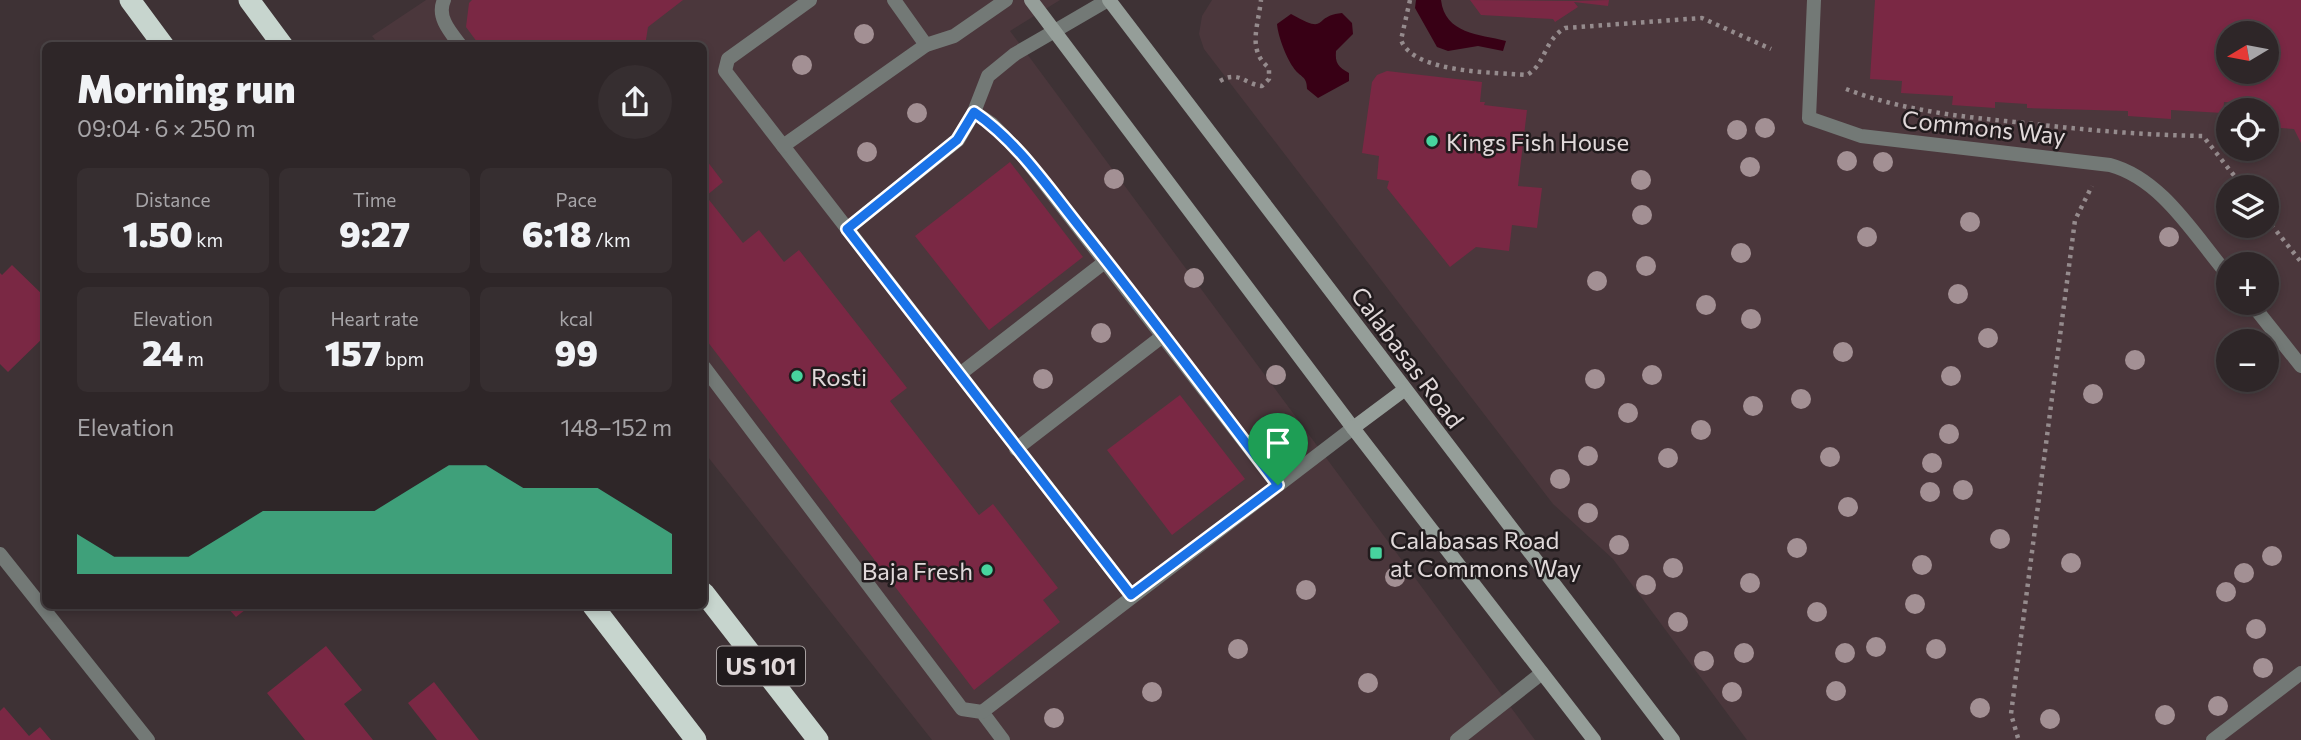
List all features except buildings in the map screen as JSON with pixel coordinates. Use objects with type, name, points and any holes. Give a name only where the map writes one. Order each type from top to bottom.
[{"type":"highway","points":[[130,0],[161,42]]},
{"type":"highway","points":[[249,0],[280,42]]},
{"type":"highway","name":"US 101","points":[[707,597],[818,740]]},
{"type":"highway","points":[[595,609],[696,740]]},
{"type":"main road","points":[[1031,0],[1353,428],[1594,740]]},
{"type":"main road","name":"Calabasas Road","points":[[1108,0],[1673,740]]},
{"type":"main road","points":[[1353,428],[1404,390]]},
{"type":"street","points":[[444,0],[441,6],[445,24],[458,42]]},
{"type":"street","points":[[810,0],[728,59],[725,71],[1131,595]]},
{"type":"street","points":[[894,0],[926,45]]},
{"type":"street","points":[[783,146],[926,45],[954,36],[1006,0]]},
{"type":"street","points":[[847,229],[957,140],[974,112],[988,76],[1015,54],[1108,0]]},
{"type":"street","name":"Commons Way","points":[[1814,0],[1809,118],[1861,136],[2127,169],[2153,186],[2216,261]]},
{"type":"street","points":[[974,112],[992,124],[1023,156],[1278,485]]},
{"type":"street","points":[[960,374],[1107,261]]},
{"type":"street","points":[[2261,315],[2301,366]]},
{"type":"street","points":[[1016,449],[1164,335]]},
{"type":"street","points":[[707,371],[962,709],[982,712],[1003,740]]},
{"type":"street","points":[[982,712],[1131,595],[1353,428]]},
{"type":"street","points":[[0,554],[42,607]]},
{"type":"street","points":[[44,609],[148,740]]},
{"type":"street","points":[[1457,740],[1542,673]]},
{"type":"street","points":[[2213,740],[2301,673]]},
{"type":"path","points":[[1220,81],[1228,76],[1242,76],[1254,85],[1262,86],[1269,79],[1269,68],[1258,59],[1255,50],[1261,0]]},
{"type":"path","points":[[1410,0],[1401,40],[1403,46],[1423,61],[1439,66],[1527,75],[1536,70],[1549,40],[1565,28],[1702,18],[1771,49]]},
{"type":"path","points":[[1846,89],[1883,103],[1974,118],[2134,135],[2203,136],[2234,175]]},
{"type":"path","points":[[2018,738],[2011,714],[2075,220],[2092,186]]},
{"type":"path","points":[[2279,234],[2301,262]]},
{"type":"shaded area","points":[[426,0],[1060,0],[1010,31],[1535,740],[932,740],[707,456],[707,42],[377,42],[372,36]]},
{"type":"shaded area","points":[[1212,0],[2301,0],[2301,740],[1747,740],[1613,559],[1553,504],[1204,49],[1199,34],[1202,16]]},
{"type":"shaded area","points":[[1416,0],[1441,0],[1449,20],[1456,26],[1475,34],[1506,41],[1503,51],[1478,46],[1448,51],[1437,47],[1415,8]]},
{"type":"shaded area","points":[[1342,13],[1352,23],[1353,34],[1336,51],[1336,59],[1340,67],[1349,73],[1349,81],[1318,98],[1307,89],[1304,79],[1290,63],[1277,24],[1291,14],[1316,24]]},
{"type":"place","name":"Kings Fish House","points":[[1432,141]]},
{"type":"place","name":"Rosti","points":[[797,376]]},
{"type":"place","name":"Calabasas Road at Commons Way","points":[[1376,553]]},
{"type":"place","name":"Baja Fresh","points":[[987,570]]},
{"type":"route","points":[[974,112],[992,124],[1023,156],[1278,485],[1131,595],[847,229],[957,140],[974,112]]}]
